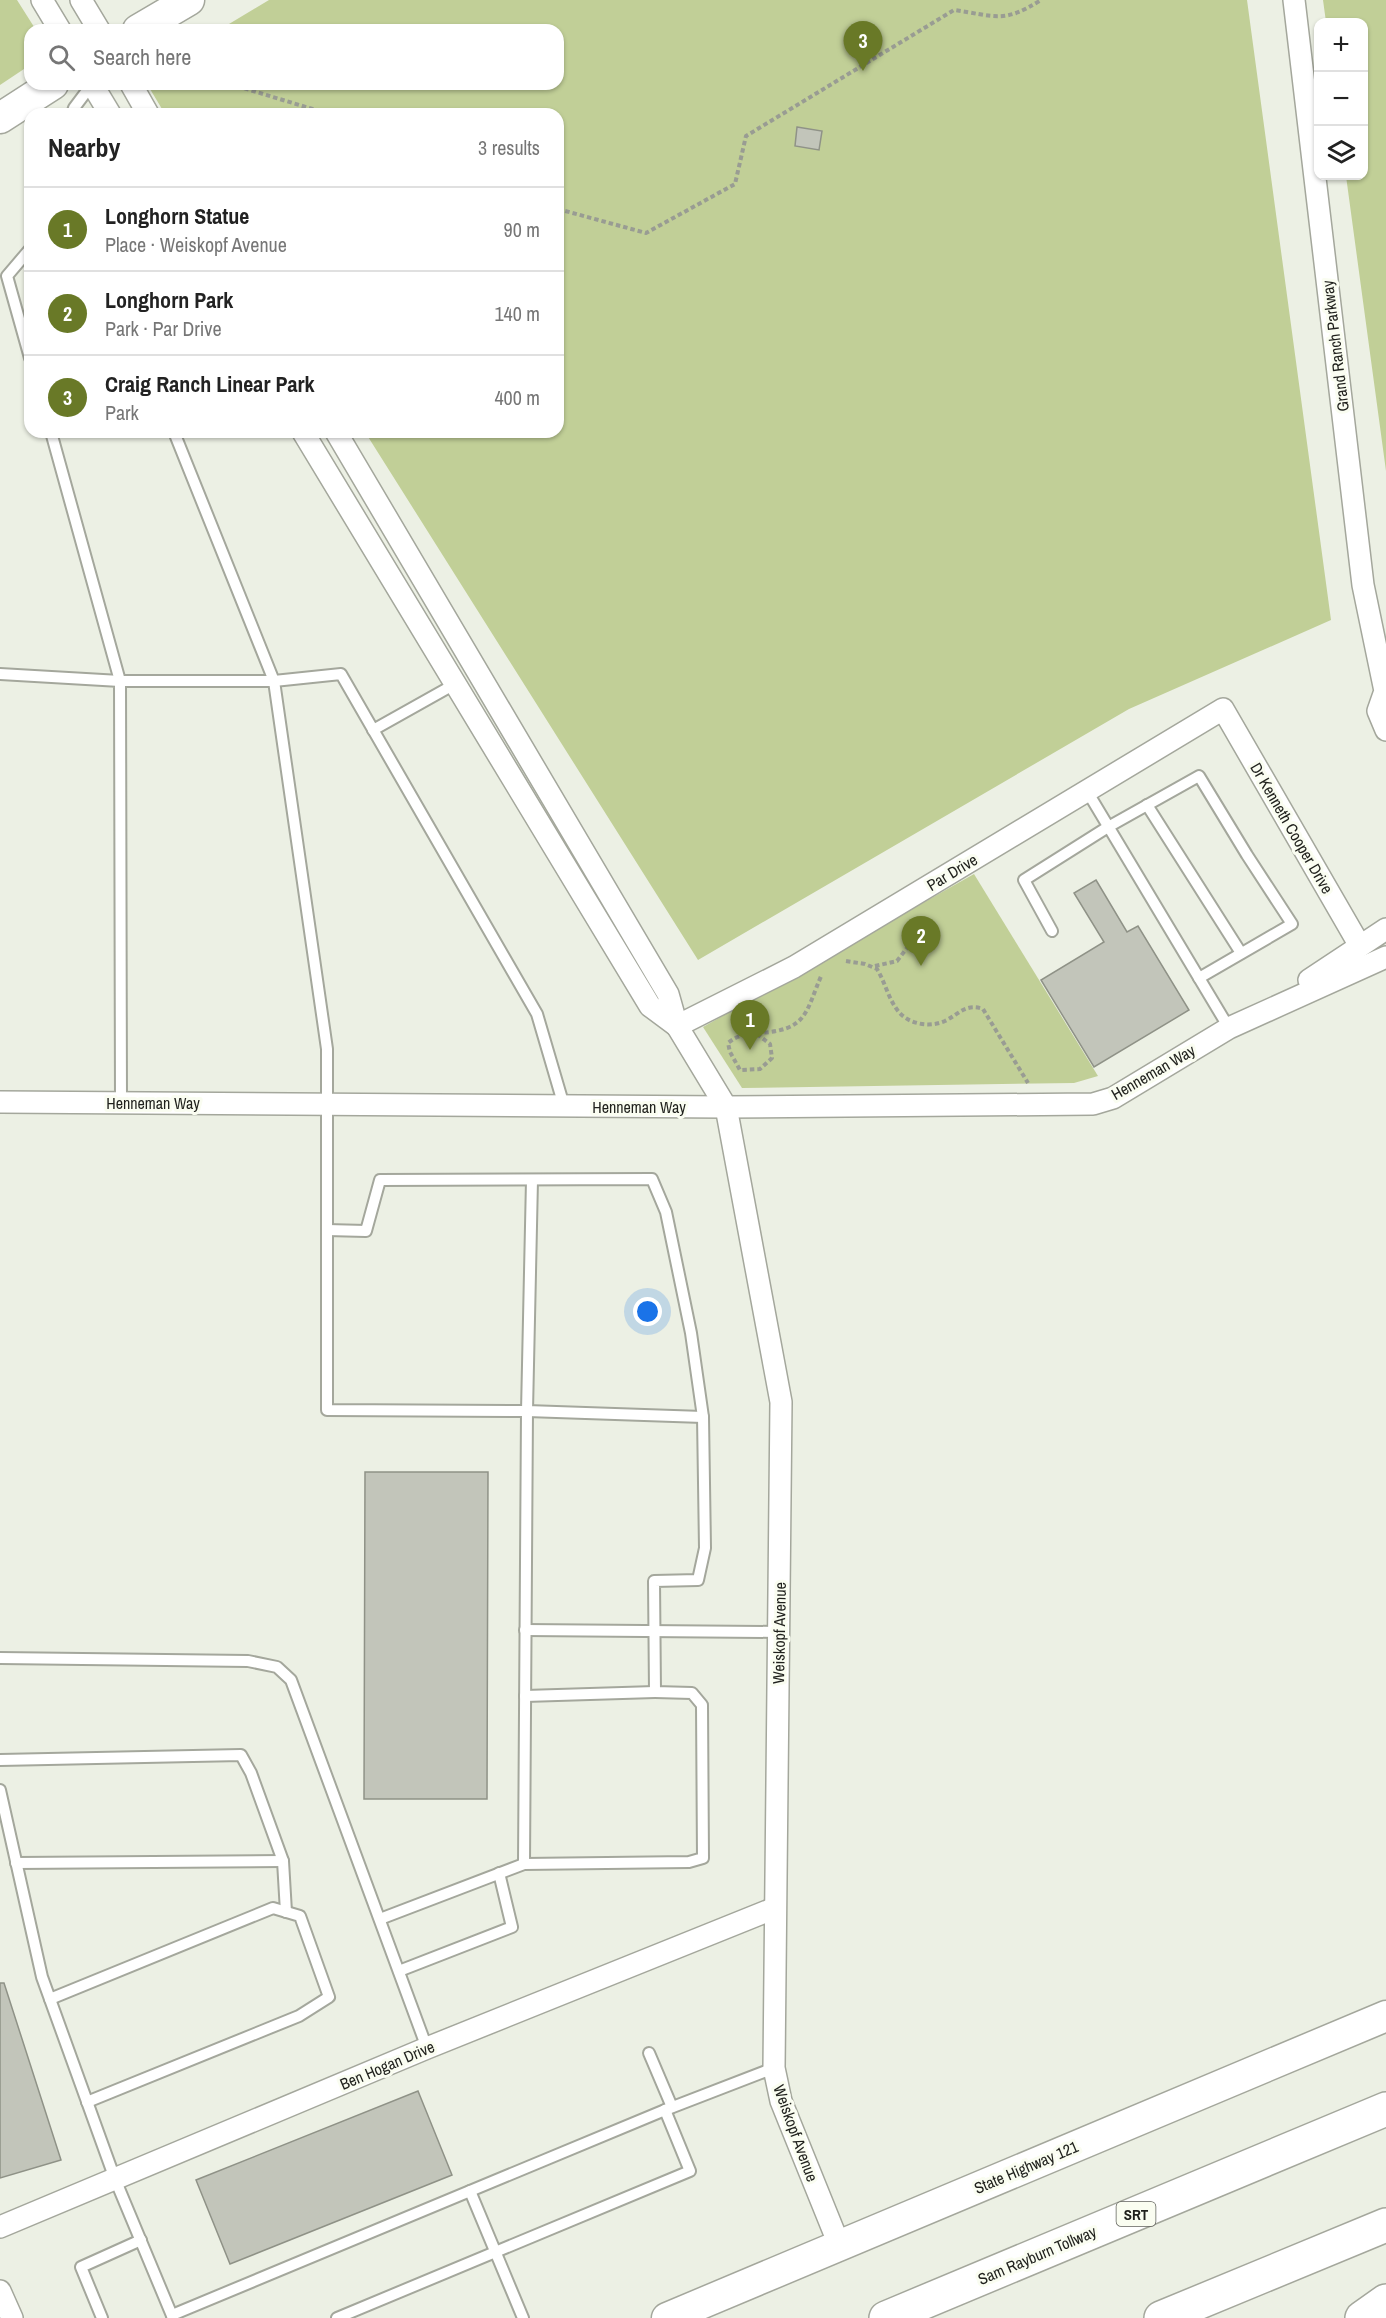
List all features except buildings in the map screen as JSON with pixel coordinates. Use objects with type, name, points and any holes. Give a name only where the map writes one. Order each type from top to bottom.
[{"type":"highway","name":"Sam Rayburn Tollway","points":[[886,2318],[1386,2109]]},
{"type":"highway","points":[[1161,2318],[1386,2225]]},
{"type":"highway","points":[[1362,2318],[1386,2301]]},
{"type":"main road","points":[[148,24],[189,0]]},
{"type":"main road","points":[[0,118],[44,90]]},
{"type":"main road","name":"State Highway 121","points":[[667,2318],[1386,2016]]},
{"type":"street","points":[[42,0],[56,24]]},
{"type":"street","points":[[81,0],[95,24]]},
{"type":"street","name":"Grand Ranch Parkway","points":[[1294,0],[1363,585],[1385,692],[1378,711],[1386,730]]},
{"type":"street","points":[[96,90],[106,108]]},
{"type":"street","points":[[134,90],[145,108]]},
{"type":"street","points":[[307,438],[650,1006],[677,1026]]},
{"type":"street","points":[[340,438],[668,994],[677,1026]]},
{"type":"street","name":"Par Drive","points":[[677,1026],[794,967],[1223,709]]},
{"type":"street","name":"Dr Kenneth Cooper Drive","points":[[1223,709],[1360,946]]},
{"type":"street","name":"Henneman Way","points":[[1256,1016],[1386,929]]},
{"type":"street","name":"Henneman Way","points":[[0,1102],[726,1107],[1093,1104],[1113,1098],[1229,1028],[1386,957]]},
{"type":"street","name":"Weiskopf Avenue","points":[[677,1026],[726,1107],[782,1402],[774,2068],[781,2101],[840,2247]]},
{"type":"street","name":"Ben Hogan Drive","points":[[0,2227],[427,2048],[775,1908]]},
{"type":"street","points":[[0,2291],[12,2318]]},
{"type":"lane","points":[[74,108],[88,90]]},
{"type":"lane","points":[[24,256],[7,276],[24,337]]},
{"type":"lane","points":[[53,438],[120,681],[121,1103]]},
{"type":"lane","points":[[176,438],[274,681],[327,1049],[327,1410],[527,1411],[703,1417]]},
{"type":"lane","points":[[0,674],[120,681],[274,681],[341,674],[537,1014],[564,1106]]},
{"type":"lane","points":[[373,730],[455,684]]},
{"type":"lane","points":[[1052,930],[1024,880],[1108,827],[1199,776],[1292,924],[1199,978]]},
{"type":"lane","points":[[1087,791],[1229,1028]]},
{"type":"lane","points":[[1147,805],[1241,954]]},
{"type":"lane","points":[[327,1230],[366,1231],[380,1180],[652,1179],[668,1220],[691,1333],[703,1417],[705,1548],[698,1580],[654,1581],[655,1692]]},
{"type":"lane","points":[[524,1864],[527,1411],[532,1180]]},
{"type":"lane","points":[[525,1630],[778,1632]]},
{"type":"lane","points":[[0,1658],[248,1661],[277,1666],[291,1680],[427,2048]]},
{"type":"lane","points":[[380,1919],[524,1864],[689,1862],[703,1858],[702,1705],[692,1693],[525,1696]]},
{"type":"lane","points":[[0,1760],[241,1755],[251,1773],[283,1861],[286,1912]]},
{"type":"lane","points":[[0,1790],[42,1977],[115,2179],[173,2317],[470,2191],[774,2068]]},
{"type":"lane","points":[[16,1863],[283,1861]]},
{"type":"lane","points":[[399,1971],[512,1927],[498,1873]]},
{"type":"lane","points":[[50,1999],[273,1908],[300,1916],[329,1997],[299,2016],[87,2103]]},
{"type":"lane","points":[[338,2318],[690,2171],[649,2053]]},
{"type":"lane","points":[[470,2191],[523,2318]]},
{"type":"lane","points":[[102,2318],[81,2267],[141,2240]]},
{"type":"path","points":[[564,211],[646,233],[735,184],[746,136],[954,10],[1002,18],[1020,13],[1041,0]]},
{"type":"path","points":[[250,90],[309,108]]},
{"type":"path","points":[[871,966],[885,966],[897,962],[907,948],[917,914]]},
{"type":"path","points":[[842,962],[848,960],[877,969],[893,1004],[907,1020],[920,1024],[934,1023],[944,1021],[965,1008],[983,1009],[1028,1083]]},
{"type":"path","points":[[757,1034],[770,1044],[772,1058],[760,1070],[741,1070],[730,1052],[728,1043],[737,1036],[780,1031],[793,1027],[804,1016],[823,971]]},
{"type":"green space","points":[[0,0],[17,0],[32,24],[24,24],[24,69],[0,85]]},
{"type":"green space","points":[[269,0],[1247,0],[1331,620],[1129,709],[698,960],[369,438],[564,438],[564,108],[161,108],[151,90],[564,90],[564,24],[229,24]]},
{"type":"green space","points":[[1323,0],[1386,0],[1386,471],[1347,180],[1368,180],[1368,18],[1325,18]]},
{"type":"green space","points":[[974,874],[1098,1076],[1074,1083],[742,1088],[703,1027]]},
{"type":"place","name":"Craig Ranch Linear Park","points":[[863,71]]},
{"type":"place","name":"Longhorn Park","points":[[921,966]]},
{"type":"place","name":"Longhorn Statue","points":[[750,1050]]}]
